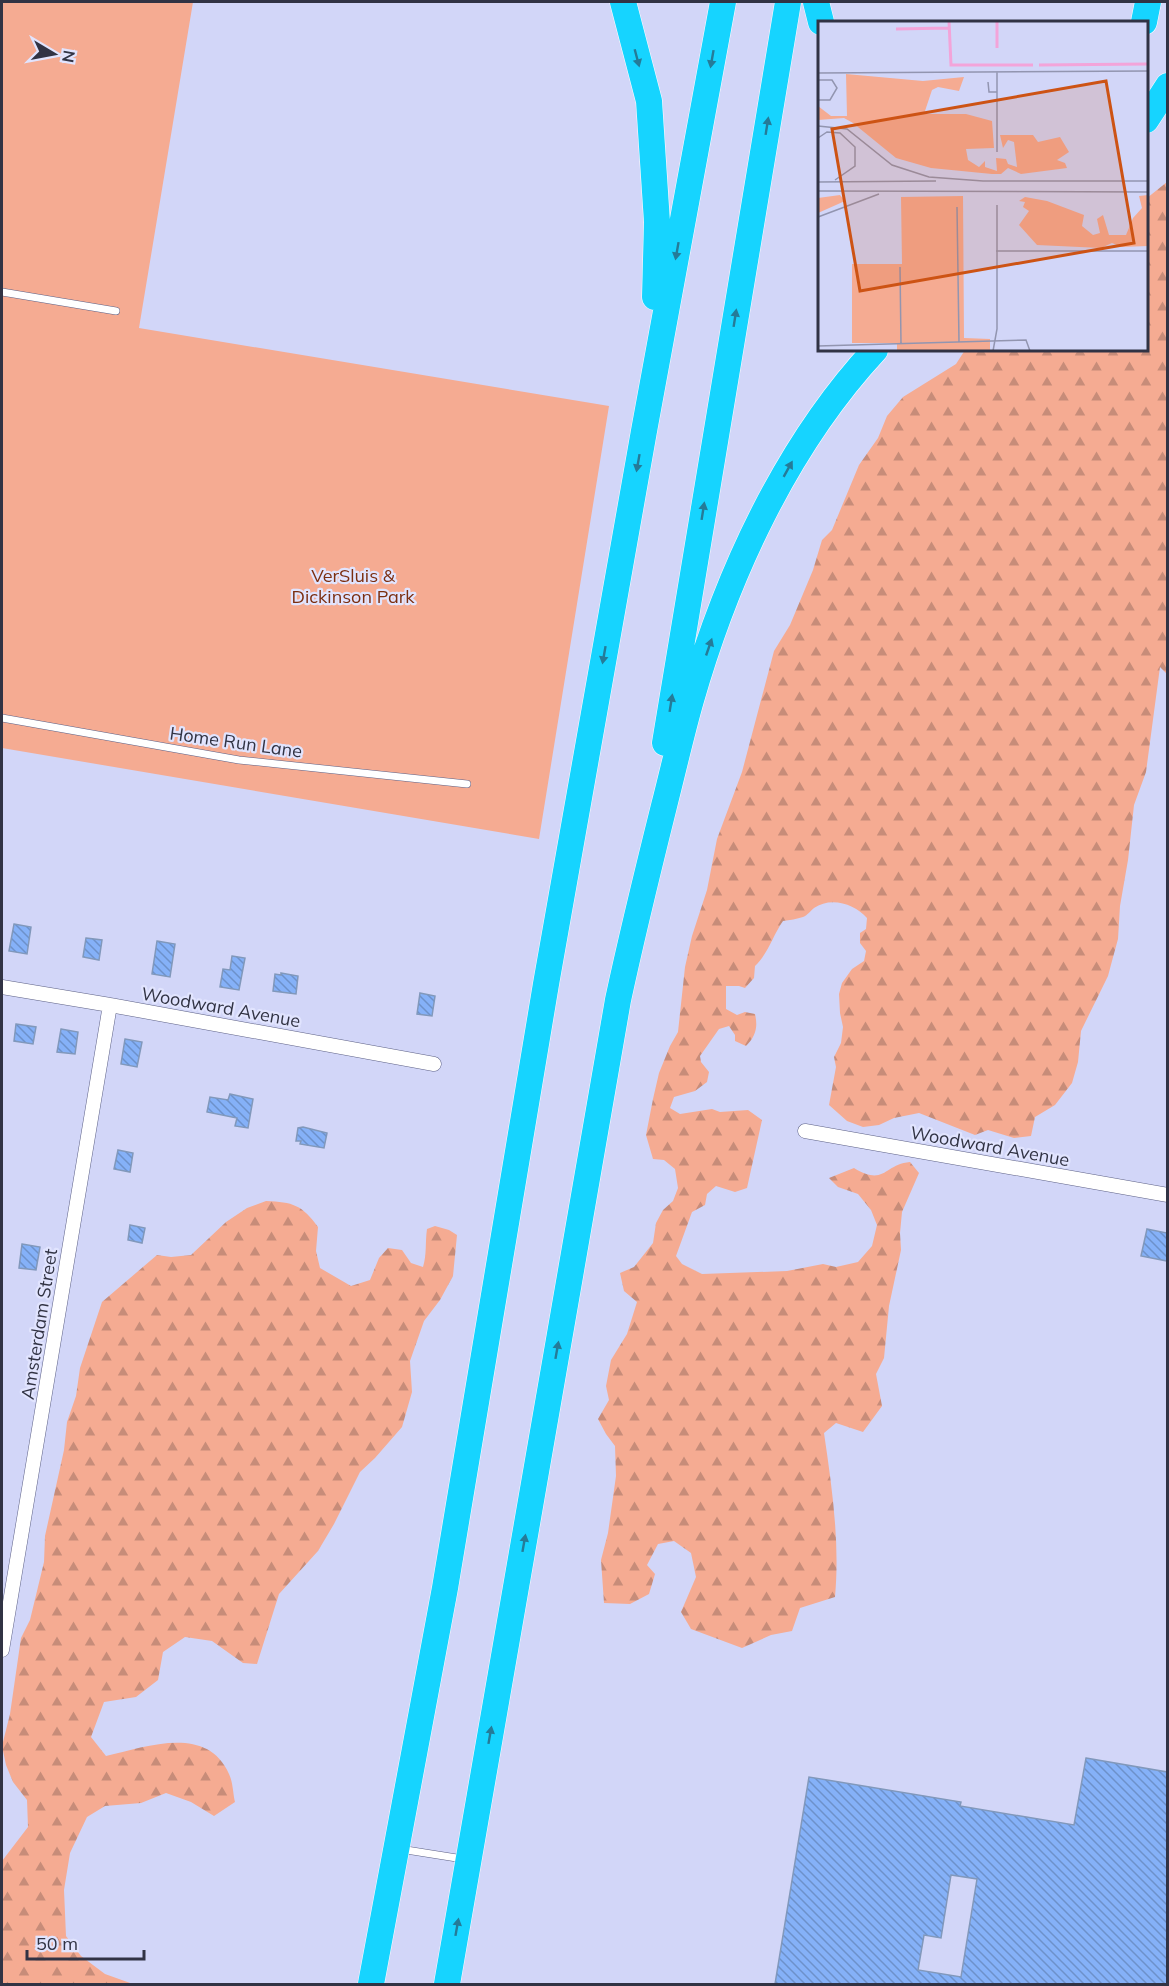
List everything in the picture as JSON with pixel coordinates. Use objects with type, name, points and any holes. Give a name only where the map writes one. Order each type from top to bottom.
[{"type":"highway","points":[[622,2],[649,101],[655,180],[656,274],[644,431]]},
{"type":"highway","points":[[371,1984],[445,1588],[544,995],[723,2]]},
{"type":"highway","points":[[447,1984],[601,1094],[634,927],[788,2]]},
{"type":"highway","points":[[816,2],[820,21]]},
{"type":"highway","points":[[1144,21],[1148,2]]},
{"type":"highway","points":[[1148,117],[1167,86]]},
{"type":"highway","points":[[634,927],[691,699],[743,555],[760,519],[820,417],[847,380],[874,351]]},
{"type":"street","name":"Woodward Avenue","points":[[2,987],[434,1064]]},
{"type":"street","name":"Amsterdam Street","points":[[2,1650],[110,1005]]},
{"type":"street","name":"Woodward Avenue","points":[[805,1131],[1167,1195]]},
{"type":"lane","points":[[2,292],[116,311]]},
{"type":"lane","name":"Home Run Lane","points":[[2,718],[239,760],[467,784]]},
{"type":"lane","points":[[396,1848],[469,1860]]},
{"type":"green space","name":"VerSluis & Dickinson Park","points":[[2,2],[193,2],[139,328],[609,406],[539,839],[2,748]]},
{"type":"green space","points":[[1167,182],[1167,674],[1160,667],[1146,772],[1134,805],[1120,906],[1118,939],[1108,976],[1081,1031],[1078,1062],[1072,1083],[1055,1105],[1035,1117],[1031,1136],[1014,1138],[988,1130],[975,1135],[919,1113],[894,1118],[879,1125],[863,1127],[847,1121],[829,1105],[836,1067],[834,1057],[841,1043],[843,1027],[839,994],[842,983],[852,969],[864,961],[866,951],[860,943],[860,933],[866,929],[867,918],[856,909],[835,902],[821,904],[803,917],[783,921],[755,966],[754,978],[745,988],[726,986],[726,1009],[737,1015],[745,1012],[755,1014],[756,1027],[752,1039],[746,1046],[735,1041],[735,1035],[729,1026],[719,1029],[700,1056],[701,1062],[709,1072],[707,1082],[695,1091],[674,1097],[670,1108],[680,1114],[712,1109],[720,1112],[748,1110],[762,1120],[747,1188],[735,1192],[716,1186],[707,1194],[705,1205],[692,1212],[676,1256],[682,1264],[702,1274],[787,1271],[823,1264],[836,1267],[858,1262],[872,1246],[877,1225],[871,1210],[858,1194],[838,1187],[829,1178],[854,1168],[864,1173],[878,1175],[895,1166],[910,1162],[919,1173],[902,1212],[901,1250],[889,1306],[884,1358],[876,1374],[882,1406],[863,1432],[836,1423],[824,1433],[836,1535],[835,1597],[800,1608],[792,1631],[771,1635],[742,1648],[691,1629],[681,1612],[696,1577],[691,1553],[674,1541],[658,1544],[647,1565],[655,1574],[649,1594],[630,1604],[604,1603],[601,1560],[608,1533],[616,1476],[615,1446],[598,1419],[609,1400],[606,1386],[611,1360],[627,1334],[637,1302],[624,1291],[620,1273],[634,1267],[653,1243],[656,1223],[663,1210],[673,1201],[678,1188],[675,1169],[664,1160],[653,1159],[646,1135],[659,1073],[678,1032],[685,967],[707,890],[717,839],[742,772],[774,651],[790,625],[813,570],[822,540],[832,530],[859,465],[878,438],[887,416],[903,397],[956,364],[964,351],[1148,351],[1148,197]]},
{"type":"green space","points":[[266,1201],[290,1204],[307,1214],[318,1227],[316,1251],[320,1268],[351,1286],[370,1280],[379,1258],[388,1248],[402,1250],[411,1263],[423,1267],[427,1229],[435,1226],[457,1235],[453,1276],[440,1300],[424,1321],[410,1361],[412,1392],[402,1427],[360,1472],[318,1551],[279,1594],[257,1664],[243,1663],[212,1641],[185,1637],[163,1652],[158,1680],[136,1697],[104,1702],[91,1737],[106,1756],[174,1743],[191,1744],[206,1749],[219,1759],[229,1774],[235,1802],[214,1816],[191,1802],[166,1793],[141,1803],[105,1806],[87,1817],[70,1853],[64,1890],[66,1936],[81,1956],[105,1974],[133,1984],[2,1984],[2,1861],[28,1827],[27,1800],[13,1782],[2,1746],[10,1714],[21,1638],[30,1620],[44,1562],[45,1536],[64,1450],[67,1422],[76,1396],[80,1368],[102,1302],[157,1255],[171,1257],[191,1255],[226,1222],[247,1208]]},
{"type":"building","points":[[14,924],[31,927],[27,954],[9,951]]},
{"type":"building","points":[[86,938],[102,940],[99,960],[83,957]]},
{"type":"building","points":[[157,941],[175,944],[170,977],[152,974]]},
{"type":"building","points":[[232,956],[245,958],[239,990],[220,987],[223,969],[230,970]]},
{"type":"building","points":[[281,973],[298,976],[296,994],[273,991],[275,974],[281,975]]},
{"type":"building","points":[[420,993],[435,996],[432,1016],[417,1014]]},
{"type":"building","points":[[16,1024],[36,1027],[33,1044],[14,1041]]},
{"type":"building","points":[[61,1029],[78,1032],[75,1054],[57,1052]]},
{"type":"building","points":[[125,1039],[142,1042],[137,1067],[121,1064]]},
{"type":"building","points":[[230,1094],[253,1099],[248,1128],[235,1126],[237,1118],[207,1112],[210,1097],[228,1100]]},
{"type":"building","points":[[303,1127],[327,1133],[324,1148],[300,1144],[301,1141],[296,1141],[298,1128]]},
{"type":"building","points":[[118,1150],[133,1153],[130,1172],[114,1169]]},
{"type":"building","points":[[130,1225],[145,1228],[142,1243],[128,1240]]},
{"type":"building","points":[[1147,1229],[1167,1233],[1167,1261],[1141,1256]]},
{"type":"building","points":[[22,1244],[40,1247],[36,1270],[19,1268]]},
{"type":"building","points":[[1086,1758],[1167,1772],[1167,1984],[775,1984],[809,1777],[961,1802],[960,1806],[1074,1825]],"holes":[[[951,1875],[977,1879],[961,1977],[918,1970],[924,1935],[941,1938]]]}]
